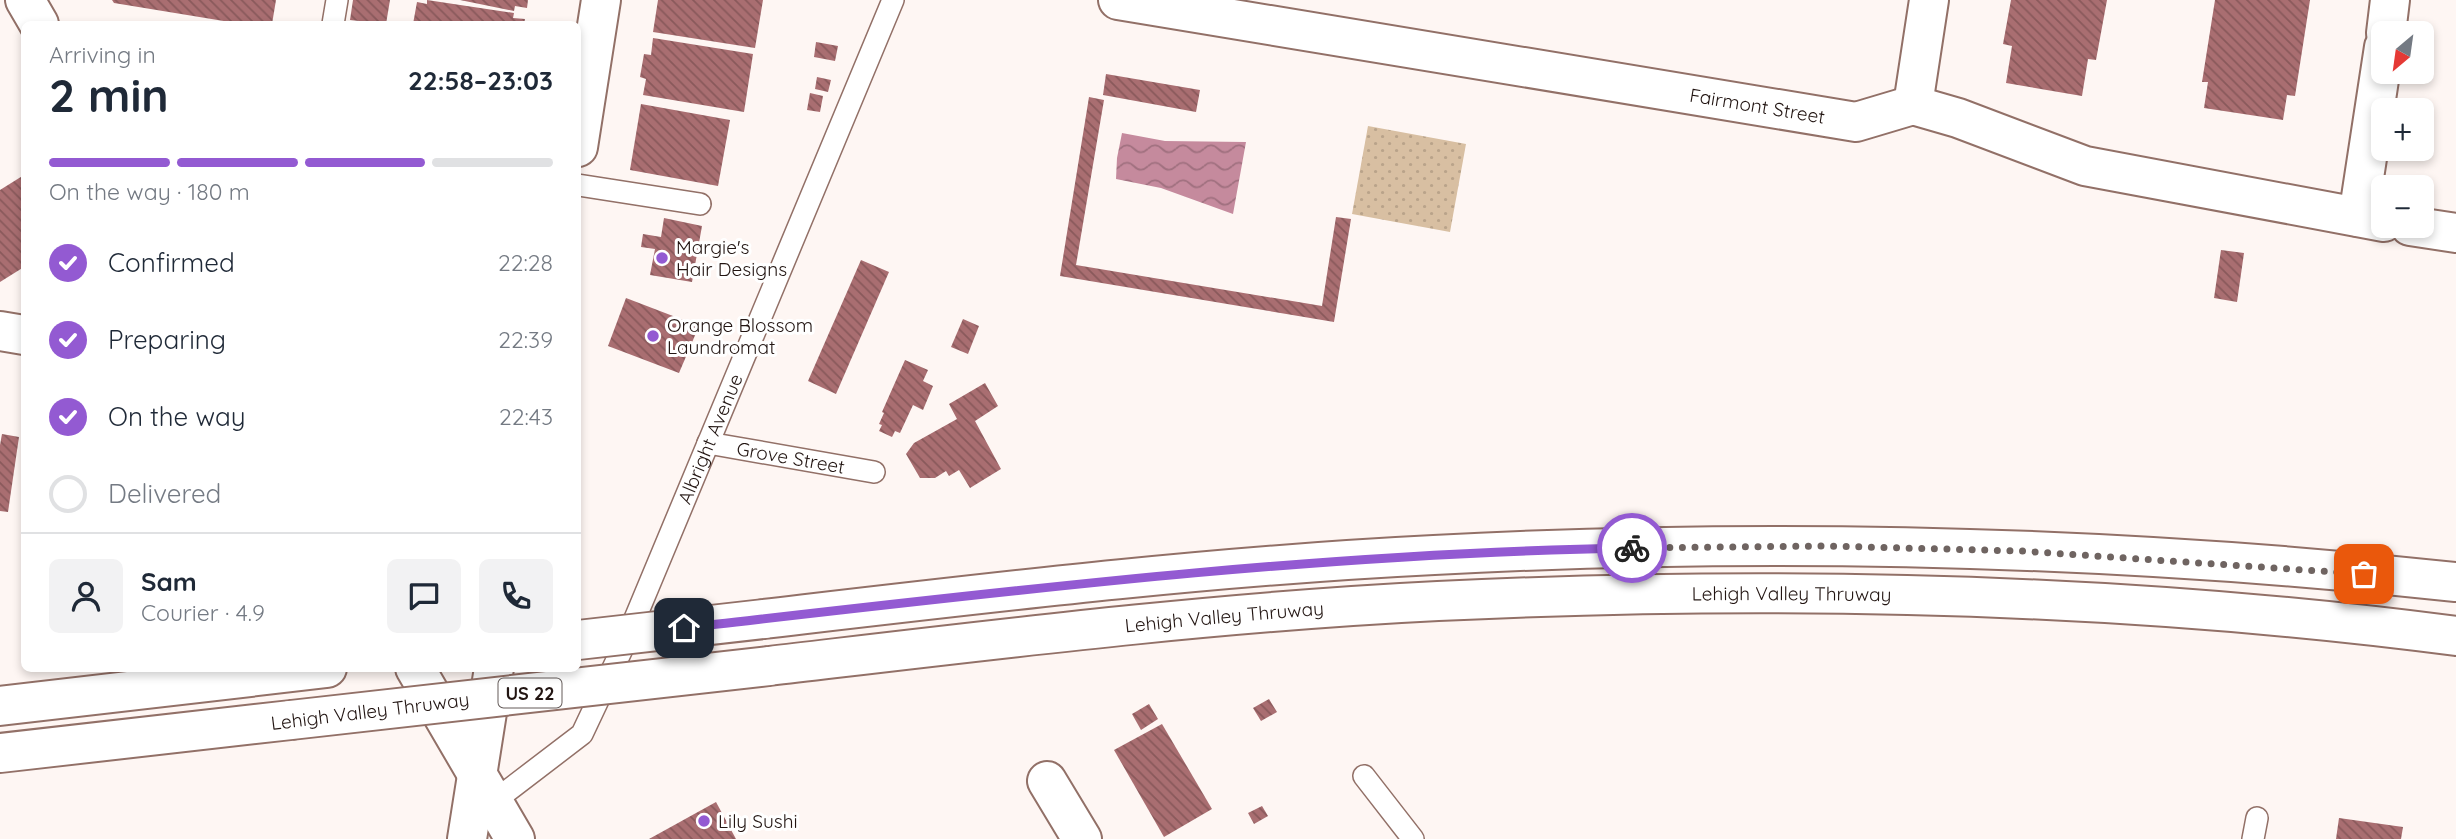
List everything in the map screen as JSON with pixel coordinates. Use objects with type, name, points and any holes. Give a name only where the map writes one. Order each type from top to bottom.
[{"type":"main road","points":[[25,0],[37,21]]},
{"type":"main road","points":[[581,128],[601,0]]},
{"type":"main road","name":"Fairmont Street","points":[[1118,0],[1164,4],[1856,122],[1913,106]]},
{"type":"main road","points":[[1929,0],[1913,106],[1958,118],[2085,166],[2371,220]]},
{"type":"main road","points":[[2387,21],[2390,0]]},
{"type":"main road","points":[[2374,175],[2381,84]]},
{"type":"main road","points":[[2434,230],[2456,233]]},
{"type":"main road","points":[[0,331],[21,334]]},
{"type":"main road","points":[[581,640],[1025,589],[1239,568],[1433,555],[1629,548],[1825,546],[2021,551],[2230,564],[2456,583]]},
{"type":"main road","name":"Lehigh Valley Thruway","points":[[0,753],[1044,634],[1243,615],[1436,601],[1630,595],[1824,594],[2019,598],[2214,610],[2456,636]]},
{"type":"main road","points":[[0,706],[294,672]]},
{"type":"main road","points":[[417,672],[515,839]]},
{"type":"main road","points":[[467,839],[485,787],[494,672]]},
{"type":"main road","points":[[1047,781],[1082,839]]},
{"type":"lane","points":[[334,21],[337,0]]},
{"type":"lane","name":"Albright Avenue","points":[[485,787],[582,734],[624,645],[893,0]]},
{"type":"lane","points":[[581,185],[700,204]]},
{"type":"lane","name":"Grove Street","points":[[708,443],[874,472]]},
{"type":"lane","points":[[1364,776],[1413,839]]},
{"type":"lane","points":[[2253,839],[2257,818]]},
{"type":"shaded area","points":[[1368,126],[1466,144],[1450,232],[1352,214]]},
{"type":"water","points":[[1122,133],[1165,141],[1246,142],[1233,214],[1161,188],[1116,179]]},
{"type":"building","points":[[112,0],[276,0],[272,21],[224,21],[114,3]]},
{"type":"building","points":[[353,0],[390,0],[386,21],[350,20]]},
{"type":"building","points":[[427,0],[514,13],[513,18],[525,19],[414,21],[417,2],[427,4]]},
{"type":"building","points":[[460,0],[528,0],[527,8],[515,6],[514,11]]},
{"type":"building","points":[[658,0],[763,0],[755,48],[653,32]]},
{"type":"building","points":[[2011,0],[2107,0],[2096,60],[2088,59],[2082,96],[2006,83],[2012,46],[2003,44]]},
{"type":"building","points":[[2215,0],[2310,0],[2295,96],[2287,95],[2283,120],[2204,108],[2208,82],[2202,82]]},
{"type":"building","points":[[653,38],[753,54],[744,112],[643,95],[646,79],[640,77],[644,54],[651,55]]},
{"type":"building","points":[[816,42],[838,46],[835,61],[814,57]]},
{"type":"building","points":[[1106,74],[1200,90],[1196,112],[1103,95]]},
{"type":"building","points":[[817,77],[831,80],[828,92],[815,89]]},
{"type":"building","points":[[810,93],[823,96],[820,112],[807,110]]},
{"type":"building","points":[[1089,97],[1104,100],[1076,265],[1322,306],[1336,217],[1351,219],[1334,322],[1060,276]]},
{"type":"building","points":[[641,104],[730,120],[718,186],[630,170]]},
{"type":"building","points":[[21,177],[21,269],[0,282],[0,190]]},
{"type":"building","points":[[664,218],[702,226],[692,282],[650,275],[655,249],[641,247],[643,234],[661,237]]},
{"type":"building","points":[[2221,250],[2244,253],[2237,302],[2214,298]]},
{"type":"building","points":[[861,260],[889,272],[836,394],[808,381]]},
{"type":"building","name":"Orange Blossom Laundromat","points":[[626,298],[699,326],[679,373],[608,346]]},
{"type":"building","points":[[963,319],[979,326],[968,354],[951,347]]},
{"type":"building","points":[[905,360],[928,370],[923,381],[933,386],[923,410],[913,405],[900,433],[895,431],[892,437],[879,431],[882,425],[879,424]]},
{"type":"building","points":[[985,383],[998,406],[975,421],[1001,469],[970,488],[959,470],[949,476],[946,471],[935,478],[920,478],[906,454],[914,443],[957,419],[949,404]]},
{"type":"building","points":[[2,434],[19,437],[8,512],[0,511]]},
{"type":"building","points":[[1269,699],[1277,712],[1261,721],[1253,708]]},
{"type":"building","points":[[1149,704],[1158,719],[1141,730],[1132,714]]},
{"type":"building","points":[[1162,724],[1212,809],[1164,837],[1114,750]]},
{"type":"building","name":"Lily Sushi","points":[[716,802],[736,839],[649,839]]},
{"type":"building","points":[[1262,806],[1268,816],[1254,824],[1248,813]]},
{"type":"building","points":[[2339,818],[2403,827],[2401,839],[2336,839]]},
{"type":"way so far","points":[[1632,548],[1825,546],[2021,551],[2364,574]]},
{"type":"place","name":"Margie's Hair Designs","points":[[662,258]]},
{"type":"place","name":"Orange Blossom Laundromat","points":[[653,336]]},
{"type":"place","name":"Lily Sushi","points":[[704,821]]},
{"type":"route","points":[[684,628],[1039,587],[1239,568],[1433,555],[1632,548]]}]
